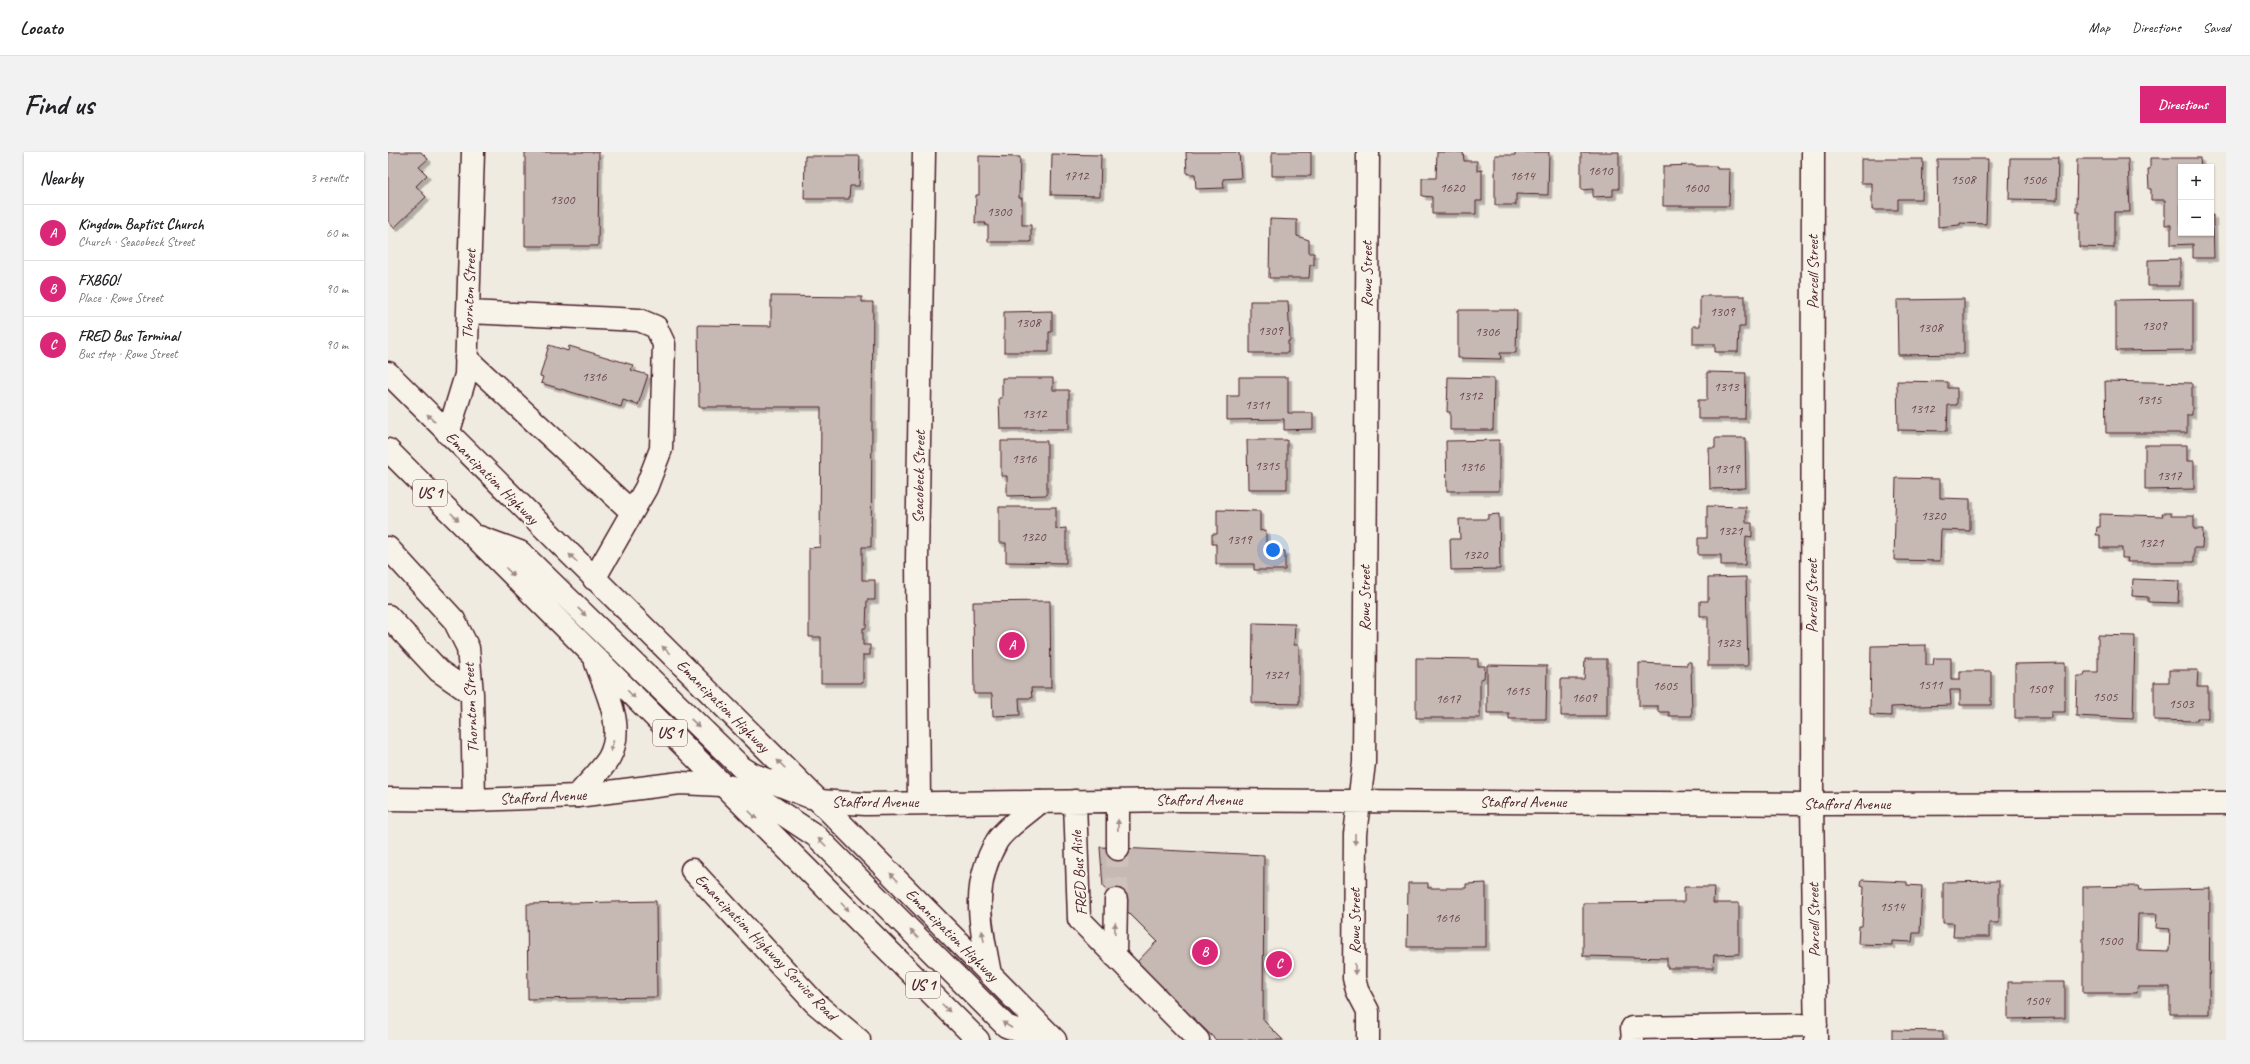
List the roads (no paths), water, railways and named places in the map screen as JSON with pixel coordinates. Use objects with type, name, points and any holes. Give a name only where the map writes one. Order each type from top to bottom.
[{"type":"street","name":"Thornton Street","points":[[448,434],[466,376],[474,152]]},
{"type":"street","name":"Seacobeck Street","points":[[919,802],[917,560],[924,152]]},
{"type":"street","name":"Rowe Street","points":[[1368,152],[1364,763],[1358,800],[1355,834],[1354,978],[1357,990],[1368,1010],[1368,1040]]},
{"type":"street","name":"Parcell Street","points":[[1814,152],[1812,804],[1816,1032]]},
{"type":"street","points":[[469,312],[639,320],[656,327],[664,344],[661,449],[646,488],[594,579]]},
{"type":"street","points":[[466,358],[632,512]]},
{"type":"street","name":"Emancipation Highway","points":[[388,373],[819,801],[1055,1040]]},
{"type":"street","name":"US 1","points":[[388,450],[722,784],[969,1037]]},
{"type":"street","points":[[472,535],[520,552],[741,767],[752,774],[819,801]]},
{"type":"street","name":"Thornton Street","points":[[388,548],[454,620],[468,648],[472,694],[474,800]]},
{"type":"street","points":[[388,616],[440,671],[472,694]]},
{"type":"street","points":[[577,796],[610,757],[617,728],[612,707],[593,656]]},
{"type":"street","name":"Stafford Avenue","points":[[388,799],[474,800],[577,796],[680,782],[722,784],[748,791],[816,836],[1006,1026],[1043,1040]]},
{"type":"street","name":"Stafford Avenue","points":[[819,801],[865,804],[919,802],[1358,800],[1812,804],[2226,803]]},
{"type":"street","points":[[1118,801],[1118,849]]},
{"type":"street","points":[[990,974],[979,911],[981,882],[998,840],[1040,802]]},
{"type":"street","name":"FRED Bus Aisle","points":[[1075,802],[1079,919],[1198,1040]]},
{"type":"street","name":"Emancipation Highway Service Road","points":[[692,870],[810,998],[859,1040]]},
{"type":"street","points":[[1115,956],[1116,900]]},
{"type":"street","points":[[1632,1040],[1632,1028],[1816,1032]]},
{"type":"tunnel","points":[[1116,900],[1118,849]]},
{"type":"place","name":"Kingdom Baptist Church","points":[[1012,645]]},
{"type":"place","name":"FXBGO!","points":[[1205,952]]},
{"type":"place","name":"FRED Bus Terminal","points":[[1279,964]]}]
